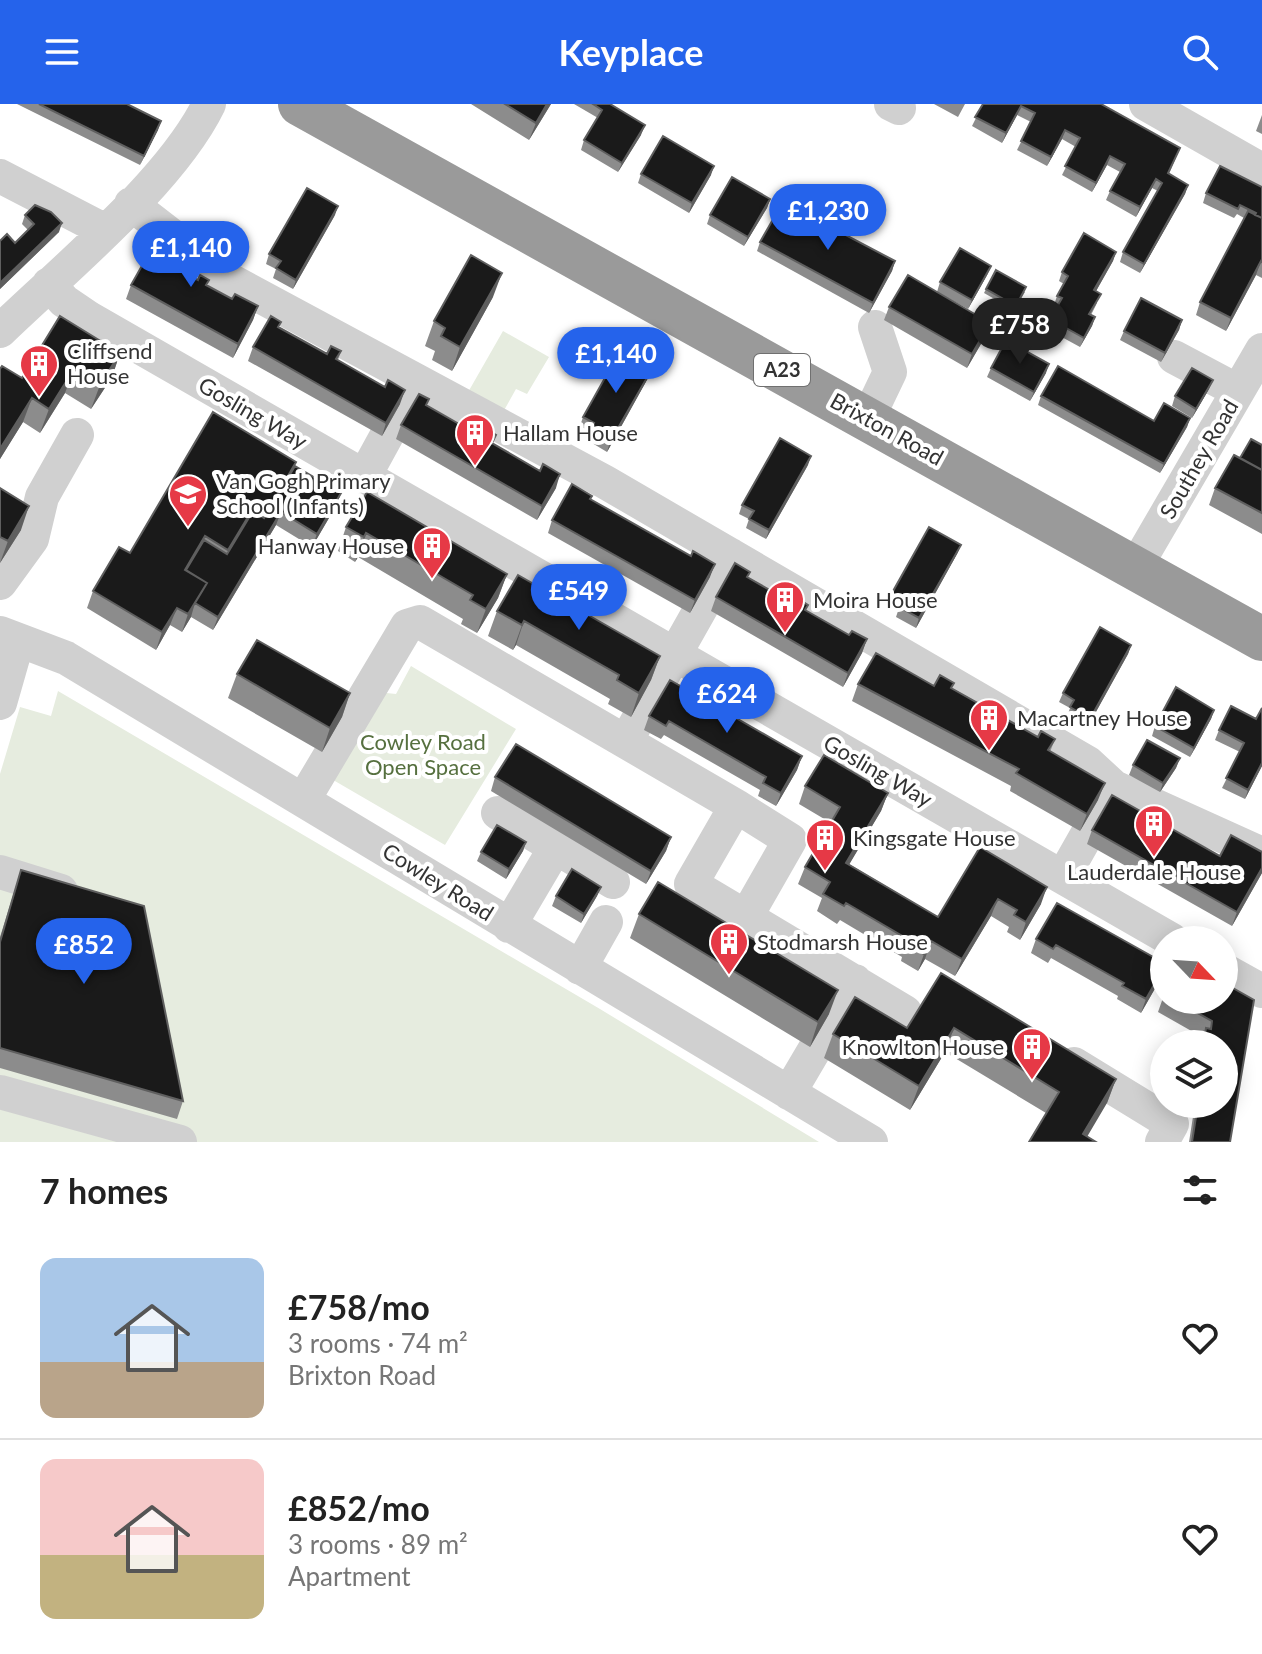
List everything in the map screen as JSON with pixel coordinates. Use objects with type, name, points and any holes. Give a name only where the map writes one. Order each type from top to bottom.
[{"type":"highway","name":"Brixton Road","points":[[322,109],[1262,639]]},
{"type":"street","points":[[0,331],[136,200],[176,154],[209,104]]},
{"type":"street","points":[[1146,104],[1262,170]]},
{"type":"street","points":[[0,176],[104,230]]},
{"type":"street","points":[[136,200],[228,279],[731,555],[1088,763],[1114,787],[1262,854]]},
{"type":"street","name":"Gosling Way","points":[[49,284],[64,301],[89,318],[1150,927]]},
{"type":"street","points":[[868,418],[890,372],[875,327]]},
{"type":"street","name":"Southey Road","points":[[1135,568],[1262,350]]},
{"type":"street","points":[[1174,357],[1238,391]]},
{"type":"street","points":[[364,477],[416,382]]},
{"type":"street","points":[[0,583],[32,539],[42,497],[77,435]]},
{"type":"street","points":[[626,741],[731,555]]},
{"type":"street","points":[[304,799],[407,626],[420,622],[790,840],[746,917]]},
{"type":"street","points":[[0,703],[9,637]]},
{"type":"street","name":"Cowley Road","points":[[9,637],[66,658],[789,1093],[853,1137]]},
{"type":"street","points":[[1063,877],[1114,787]]},
{"type":"street","points":[[736,806],[691,884],[905,1012]]},
{"type":"street","points":[[498,813],[613,882]]},
{"type":"street","points":[[509,926],[555,848]]},
{"type":"street","points":[[0,872],[81,897]]},
{"type":"street","points":[[580,968],[606,922]]},
{"type":"street","points":[[1238,978],[1262,991]]},
{"type":"street","points":[[789,1093],[855,981]]},
{"type":"street","points":[[1043,1045],[1172,1124],[1162,1142]]},
{"type":"street","points":[[0,1092],[180,1142]]},
{"type":"green space","points":[[503,331],[549,357],[527,394],[516,389],[502,414],[467,394]]},
{"type":"green space","name":"Cowley Road Open Space","points":[[411,666],[516,729],[445,845],[328,777],[377,692],[396,694]]},
{"type":"green space","points":[[58,691],[600,1009],[819,1142],[0,1142],[0,774],[20,707],[51,716]]},
{"type":"building","points":[[39,104],[127,104],[161,121],[144,156]]},
{"type":"building","points":[[505,104],[547,104],[536,123]]},
{"type":"building","points":[[593,104],[610,104],[645,125],[622,163],[584,140],[602,110]]},
{"type":"building","points":[[983,104],[1101,104],[1180,148],[1168,173],[1188,185],[1144,264],[1123,252],[1162,183],[1156,179],[1140,207],[1110,191],[1125,164],[1110,156],[1096,183],[1065,166],[1080,138],[1065,130],[1051,157],[1021,141],[1035,113],[1021,106],[1006,133],[975,117]]},
{"type":"building","points":[[663,136],[714,166],[692,203],[641,174]]},
{"type":"building","points":[[1220,166],[1262,187],[1262,218],[1240,205],[1238,209],[1206,193]]},
{"type":"building","points":[[732,177],[770,199],[748,237],[710,215]]},
{"type":"building","points":[[307,188],[338,206],[296,280],[276,268],[281,261],[269,254]]},
{"type":"building","points":[[783,202],[895,261],[873,303],[760,242]]},
{"type":"building","points":[[35,205],[51,212],[62,223],[0,283],[0,241],[7,234],[15,243],[34,224],[25,215]]},
{"type":"building","points":[[1248,211],[1262,218],[1262,262],[1231,318],[1200,302]]},
{"type":"building","points":[[164,227],[199,246],[192,259],[187,257],[180,270],[198,280],[200,275],[209,280],[206,285],[232,299],[235,294],[258,306],[238,344],[131,285]]},
{"type":"building","points":[[1084,233],[1116,252],[1094,290],[1101,294],[1089,314],[1095,317],[1084,338],[1050,319],[1062,298],[1057,296],[1068,276],[1062,272]]},
{"type":"building","points":[[960,248],[991,266],[972,300],[940,282]]},
{"type":"building","points":[[471,255],[502,273],[460,347],[441,336],[445,328],[434,321]]},
{"type":"building","points":[[996,270],[1026,287],[1016,306],[986,289]]},
{"type":"building","points":[[908,275],[990,323],[972,354],[889,307]]},
{"type":"building","points":[[1141,298],[1182,320],[1165,353],[1124,331]]},
{"type":"building","points":[[60,316],[120,353],[100,385],[74,369],[49,409],[32,398],[0,449],[0,369],[2,366],[22,378]]},
{"type":"building","points":[[271,316],[281,322],[278,327],[327,354],[331,346],[341,351],[336,359],[385,387],[388,380],[405,390],[386,423],[253,347]]},
{"type":"building","points":[[1006,340],[1049,364],[1034,392],[991,368]]},
{"type":"building","points":[[620,351],[652,369],[610,442],[590,431],[594,423],[583,417]]},
{"type":"building","points":[[1058,366],[1154,421],[1164,403],[1190,418],[1164,464],[1041,396]]},
{"type":"building","points":[[1192,368],[1213,380],[1196,409],[1175,396]]},
{"type":"building","points":[[419,394],[429,399],[426,405],[482,437],[487,430],[496,435],[492,443],[540,471],[543,464],[560,474],[542,506],[401,425]]},
{"type":"building","points":[[213,412],[296,462],[266,514],[254,507],[228,550],[205,536],[185,570],[207,583],[188,614],[177,608],[162,632],[93,591],[119,547],[130,553]]},
{"type":"building","points":[[780,438],[811,456],[769,530],[749,519],[754,511],[742,505]]},
{"type":"building","points":[[1251,439],[1262,445],[1262,470],[1240,458]]},
{"type":"building","points":[[1234,455],[1262,470],[1262,513],[1215,488]]},
{"type":"building","points":[[295,466],[341,493],[317,534],[281,512],[218,617],[195,603],[207,583],[186,570],[204,540],[227,554],[253,511],[264,518]]},
{"type":"building","points":[[572,484],[592,496],[590,499],[691,556],[693,551],[715,564],[695,600],[552,520]]},
{"type":"building","points":[[0,488],[29,506],[8,541],[0,537]]},
{"type":"building","points":[[367,492],[507,574],[486,609],[470,600],[473,595],[366,533],[364,537],[346,527]]},
{"type":"building","points":[[929,527],[961,545],[919,618],[899,607],[904,600],[892,593]]},
{"type":"building","points":[[735,563],[750,572],[747,577],[794,604],[797,598],[808,605],[805,610],[849,635],[852,631],[867,639],[848,673],[716,597]]},
{"type":"building","points":[[518,575],[660,656],[639,693],[617,680],[619,675],[524,621],[522,625],[497,611]]},
{"type":"building","points":[[1100,627],[1131,645],[1090,719],[1070,707],[1074,700],[1063,693]]},
{"type":"building","points":[[257,640],[350,693],[330,728],[237,674]]},
{"type":"building","points":[[876,653],[934,686],[940,675],[954,683],[951,688],[1038,737],[1041,731],[1055,739],[1048,750],[1105,783],[1087,814],[1016,773],[1019,769],[858,684]]},
{"type":"building","points":[[670,680],[802,756],[781,793],[763,783],[766,777],[669,721],[666,726],[649,716]]},
{"type":"building","points":[[1176,687],[1214,710],[1194,748],[1155,726]]},
{"type":"building","points":[[1231,706],[1256,719],[1262,708],[1262,763],[1248,790],[1226,778],[1244,743],[1219,730]]},
{"type":"building","points":[[1147,740],[1180,758],[1163,783],[1133,765]]},
{"type":"building","points":[[516,744],[671,837],[651,871],[495,777]]},
{"type":"building","name":"Kingsgate House","points":[[824,755],[888,793],[846,863],[938,917],[980,847],[1047,887],[1026,922],[1014,915],[1017,910],[998,899],[962,959],[931,941],[924,954],[907,944],[909,940],[846,903],[844,906],[823,894],[830,882],[805,867],[840,807],[805,786]]},
{"type":"building","name":"Lauderdale House","points":[[1112,795],[1220,856],[1231,835],[1262,852],[1262,868],[1237,912],[1092,830]]},
{"type":"building","points":[[497,825],[526,842],[509,869],[481,852]]},
{"type":"building","points":[[572,869],[601,887],[584,914],[556,896]]},
{"type":"building","points":[[21,870],[144,906],[183,1101],[0,1048],[0,942]]},
{"type":"building","points":[[658,882],[838,990],[818,1022],[639,914]]},
{"type":"building","points":[[1057,903],[1150,955],[1150,992],[1146,999],[1122,986],[1124,983],[1056,945],[1053,949],[1036,939]]},
{"type":"building","points":[[941,973],[1116,1079],[1083,1134],[1096,1142],[1029,1142],[1059,1092],[954,1028],[919,1086],[833,1034],[855,997],[907,1028]]},
{"type":"building","points":[[1238,991],[1254,1000],[1238,1095],[1238,1030],[1206,1030],[1211,1029],[1212,1021],[1199,1014],[1238,1014]]},
{"type":"building","points":[[1196,1118],[1234,1118],[1230,1142],[1192,1142]]},
{"type":"place","name":"Cliffsend House","points":[[39,398]]},
{"type":"place","name":"Hallam House","points":[[475,467]]},
{"type":"place","name":"Van Gogh Primary School (Infants)","points":[[188,528]]},
{"type":"place","name":"Hanway House","points":[[432,580]]},
{"type":"place","name":"Moira House","points":[[785,634]]},
{"type":"place","name":"Macartney House","points":[[989,752]]},
{"type":"place","name":"Lauderdale House","points":[[1154,858]]},
{"type":"place","name":"Kingsgate House","points":[[825,872]]},
{"type":"place","name":"Stodmarsh House","points":[[729,976]]},
{"type":"place","name":"Knowlton House","points":[[1032,1081]]}]
